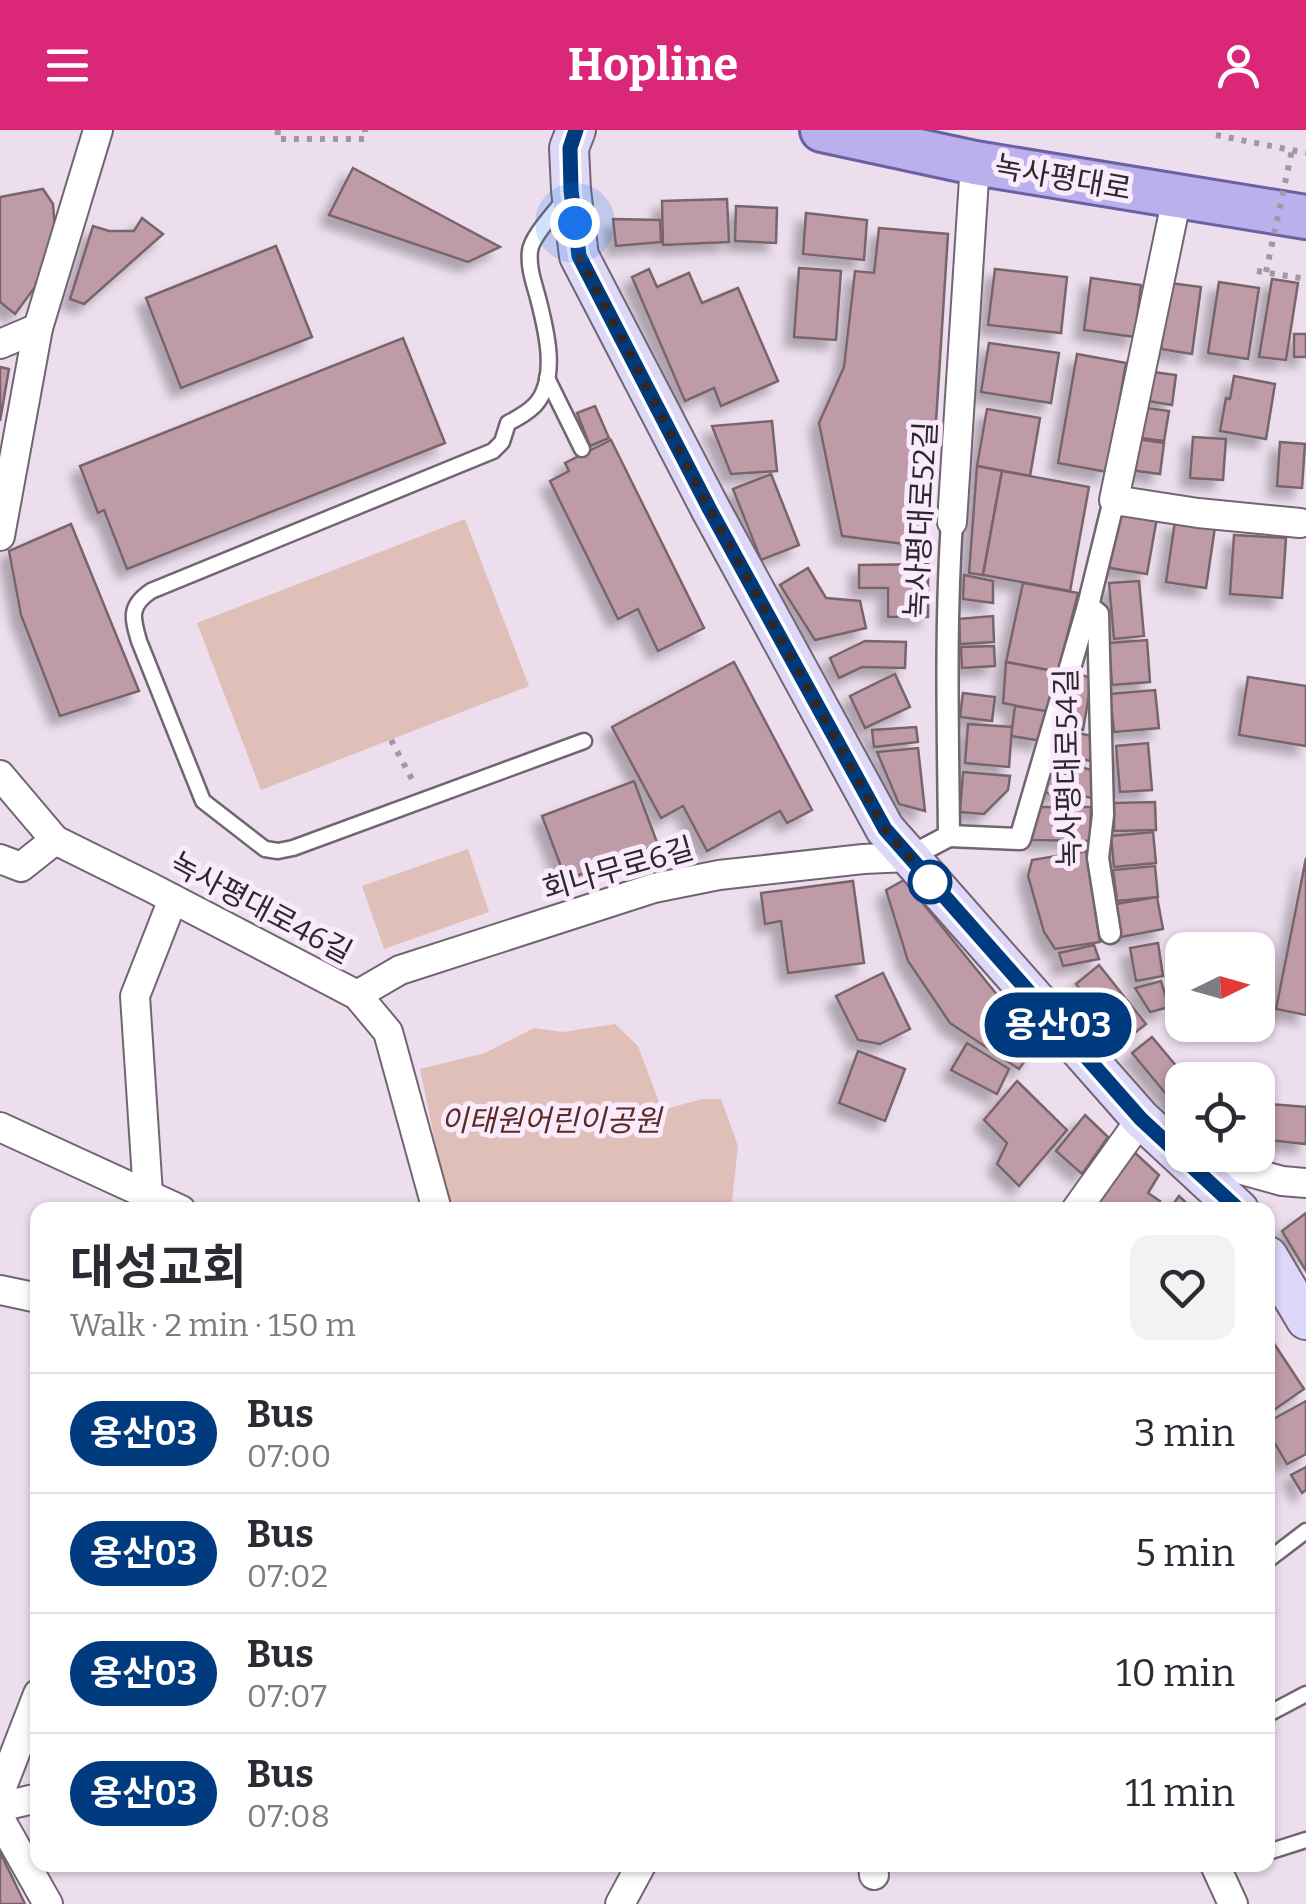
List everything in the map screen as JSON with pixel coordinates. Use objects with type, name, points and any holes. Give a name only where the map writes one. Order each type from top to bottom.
[{"type":"main road","points":[[576,130],[570,148],[579,256],[710,510],[885,829],[1141,1119],[1165,1139]]},
{"type":"main road","name":"녹사평대로","points":[[822,130],[975,163],[1306,217]]},
{"type":"main road","points":[[1201,1172],[1232,1202]]},
{"type":"main road","points":[[1275,1268],[1306,1320]]},
{"type":"street","points":[[0,536],[38,328],[98,130]]},
{"type":"street","name":"녹사평대로52길","points":[[949,836],[948,589],[975,163]]},
{"type":"street","name":"녹사평대로54길","points":[[949,836],[1020,839],[1088,606],[1114,500],[1177,197]]},
{"type":"street","points":[[0,344],[38,328]]},
{"type":"street","points":[[1114,500],[1300,524]]},
{"type":"street","name":"녹사평대로54길","points":[[1088,606],[1098,614],[1103,815],[1098,858],[1110,933]]},
{"type":"street","name":"녹사평대로46길","points":[[0,776],[54,840],[356,994],[388,1032],[435,1202]]},
{"type":"street","points":[[909,857],[949,836]]},
{"type":"street","points":[[0,859],[21,867],[54,840]]},
{"type":"street","name":"회나무로6길","points":[[356,994],[400,970],[654,888],[718,875],[909,857]]},
{"type":"street","points":[[0,1127],[145,1202],[136,996],[173,899]]},
{"type":"street","points":[[1082,1202],[1141,1119]]},
{"type":"street","points":[[1247,1172],[1282,1182],[1306,1183]]},
{"type":"street","points":[[0,1290],[30,1296]]},
{"type":"street","points":[[0,1792],[30,1715]]},
{"type":"street","points":[[0,1807],[30,1800]]},
{"type":"street","points":[[0,1819],[48,1904]]},
{"type":"street","points":[[620,1904],[636,1872]]},
{"type":"street","points":[[1222,1872],[1233,1904]]},
{"type":"lane","points":[[571,190],[530,246],[546,343],[545,387],[538,402],[508,423],[502,442],[493,452],[151,591],[134,608],[134,622],[203,801],[265,848],[293,848],[584,741]]},
{"type":"lane","points":[[546,377],[582,450]]},
{"type":"lane","points":[[1275,1555],[1306,1531]]},
{"type":"lane","points":[[1275,1710],[1306,1694]]},
{"type":"lane","points":[[1275,1850],[1306,1840]]},
{"type":"path","points":[[278,130],[277,139],[364,139],[365,130]]},
{"type":"path","points":[[1216,135],[1306,153]]},
{"type":"path","points":[[1292,150],[1262,271],[1306,279]]},
{"type":"path","points":[[391,740],[423,800]]},
{"type":"green space","points":[[465,519],[529,686],[261,790],[197,623]]},
{"type":"green space","points":[[468,849],[489,912],[384,949],[362,886]]},
{"type":"green space","name":"이태원어린이공원","points":[[615,1024],[638,1046],[662,1110],[702,1099],[721,1099],[738,1146],[732,1202],[447,1202],[420,1069],[485,1053],[534,1028],[563,1032]]},
{"type":"building","points":[[353,168],[500,247],[468,262],[329,215]]},
{"type":"building","points":[[43,189],[53,204],[55,229],[35,287],[15,314],[0,302],[0,197]]},
{"type":"building","points":[[727,199],[729,242],[663,245],[662,201]]},
{"type":"building","points":[[736,206],[777,208],[776,243],[735,241]]},
{"type":"building","points":[[806,213],[867,220],[864,260],[803,254]]},
{"type":"building","points":[[142,218],[163,234],[84,304],[70,299],[93,226],[109,231],[134,231]]},
{"type":"building","points":[[613,219],[660,220],[661,242],[616,246]]},
{"type":"building","points":[[879,228],[948,234],[928,547],[842,536],[819,423],[844,367],[855,271],[874,273]]},
{"type":"building","points":[[276,246],[312,337],[181,388],[146,298]]},
{"type":"building","points":[[799,268],[841,271],[836,340],[794,337]]},
{"type":"building","points":[[649,269],[657,287],[689,273],[702,303],[738,288],[778,381],[721,406],[714,388],[685,401],[632,277]]},
{"type":"building","points":[[995,269],[1067,277],[1061,333],[988,325]]},
{"type":"building","points":[[1091,278],[1141,285],[1135,337],[1084,330]]},
{"type":"building","points":[[1272,279],[1298,283],[1286,360],[1259,357]]},
{"type":"building","points":[[1219,282],[1259,288],[1248,359],[1208,353]]},
{"type":"building","points":[[1170,283],[1201,287],[1192,354],[1161,349]]},
{"type":"building","points":[[1294,334],[1306,334],[1306,357],[1294,357]]},
{"type":"building","points":[[403,338],[445,443],[127,569],[104,510],[98,513],[80,466]]},
{"type":"building","points":[[989,343],[1059,353],[1051,403],[981,392]]},
{"type":"building","points":[[1077,354],[1126,363],[1107,472],[1058,463]]},
{"type":"building","points":[[0,367],[9,369],[0,421]]},
{"type":"building","points":[[1146,371],[1176,375],[1172,405],[1142,400]]},
{"type":"building","points":[[1234,376],[1275,384],[1266,439],[1220,431]]},
{"type":"building","points":[[595,406],[609,438],[590,446],[577,413]]},
{"type":"building","points":[[1139,407],[1169,411],[1164,441],[1134,437]]},
{"type":"building","points":[[987,409],[1040,418],[1030,476],[977,466]]},
{"type":"building","points":[[772,421],[777,471],[731,474],[712,426]]},
{"type":"building","points":[[1193,437],[1226,439],[1223,480],[1190,478]]},
{"type":"building","points":[[1131,438],[1164,443],[1160,474],[1137,471],[1127,462]]},
{"type":"building","points":[[611,440],[704,628],[658,651],[638,609],[618,619],[550,481],[569,471],[565,463]]},
{"type":"building","points":[[1280,442],[1305,444],[1302,488],[1277,486]]},
{"type":"building","points":[[977,466],[1002,471],[983,575],[969,573]]},
{"type":"building","points":[[1002,471],[1089,487],[1070,591],[983,575]]},
{"type":"building","points":[[771,474],[799,545],[761,560],[733,489]]},
{"type":"building","points":[[1115,504],[1158,512],[1147,574],[1104,567]]},
{"type":"building","points":[[1175,521],[1215,527],[1206,588],[1166,582]]},
{"type":"building","points":[[71,524],[139,691],[60,716],[21,615],[9,551]]},
{"type":"building","points":[[1234,535],[1286,538],[1282,598],[1230,594]]},
{"type":"building","points":[[928,564],[928,617],[888,617],[888,588],[859,588],[859,565]]},
{"type":"building","points":[[808,568],[826,598],[860,601],[866,628],[815,640],[780,585]]},
{"type":"building","points":[[964,575],[993,581],[993,603],[963,599]]},
{"type":"building","points":[[1139,581],[1144,636],[1114,639],[1109,583]]},
{"type":"building","points":[[1023,583],[1078,593],[1058,672],[1006,662]]},
{"type":"building","points":[[993,616],[994,642],[960,644],[959,619]]},
{"type":"building","points":[[1147,640],[1150,682],[1112,685],[1109,643]]},
{"type":"building","points":[[865,641],[906,642],[905,668],[862,667],[839,678],[830,658]]},
{"type":"building","points":[[994,646],[995,666],[962,668],[961,647]]},
{"type":"building","points":[[734,662],[812,810],[787,823],[780,811],[707,851],[683,806],[661,818],[612,727]]},
{"type":"building","points":[[1006,662],[1058,672],[1051,713],[1003,703]]},
{"type":"building","points":[[1070,672],[1092,678],[1083,730],[1059,722]]},
{"type":"building","points":[[895,674],[910,707],[865,728],[850,696]]},
{"type":"building","points":[[1248,677],[1306,686],[1306,746],[1239,735]]},
{"type":"building","points":[[1155,690],[1159,728],[1114,732],[1110,694]]},
{"type":"building","points":[[963,693],[995,697],[992,721],[960,717]]},
{"type":"building","points":[[1015,706],[1046,711],[1042,741],[1011,736]]},
{"type":"building","points":[[968,724],[1012,727],[1009,767],[965,763]]},
{"type":"building","points":[[916,727],[918,742],[874,747],[872,730]]},
{"type":"building","points":[[1060,729],[1096,737],[1090,761],[1054,752]]},
{"type":"building","points":[[1148,743],[1152,790],[1120,792],[1116,746]]},
{"type":"building","points":[[918,748],[925,811],[899,804],[877,752]]},
{"type":"building","points":[[1048,757],[1067,762],[1058,796],[1040,791]]},
{"type":"building","points":[[1068,765],[1098,771],[1092,798],[1063,792]]},
{"type":"building","points":[[963,772],[1010,776],[1008,790],[984,814],[960,812]]},
{"type":"building","points":[[634,781],[658,845],[566,880],[542,816]]},
{"type":"building","points":[[1155,802],[1156,830],[1114,831],[1114,803]]},
{"type":"building","points":[[1032,807],[1091,807],[1090,841],[1032,840]]},
{"type":"building","points":[[1153,832],[1156,863],[1114,867],[1111,836]]},
{"type":"building","points":[[1086,851],[1100,942],[1055,949],[1044,932],[1028,876],[1032,860]]},
{"type":"building","points":[[1306,858],[1306,1015],[1276,1009]]},
{"type":"building","points":[[1155,866],[1158,897],[1117,901],[1113,870]]},
{"type":"building","points":[[904,880],[1037,1044],[1019,1069],[950,1023],[908,961],[886,890]]},
{"type":"building","points":[[853,881],[864,963],[788,973],[781,921],[765,924],[761,893]]},
{"type":"building","points":[[1157,897],[1163,929],[1121,937],[1116,904]]},
{"type":"building","points":[[1158,943],[1163,976],[1136,981],[1130,948]]},
{"type":"building","points":[[1094,945],[1099,959],[1063,966],[1059,953]]},
{"type":"building","points":[[1099,965],[1146,1024],[1122,1043],[1076,984]]},
{"type":"building","points":[[883,973],[910,1029],[880,1044],[858,1040],[836,996]]},
{"type":"building","points":[[1161,981],[1165,1008],[1150,1012],[1135,988]]},
{"type":"building","points":[[1152,1037],[1173,1062],[1165,1062],[1165,1093],[1132,1053]]},
{"type":"building","points":[[967,1043],[1009,1069],[997,1094],[951,1070]]},
{"type":"building","points":[[858,1051],[905,1069],[885,1121],[839,1103]]},
{"type":"building","points":[[1017,1081],[1067,1130],[1019,1186],[997,1164],[1007,1143],[984,1120]]},
{"type":"building","points":[[1275,1104],[1306,1107],[1306,1144],[1275,1141]]},
{"type":"building","points":[[1085,1115],[1108,1137],[1082,1174],[1056,1151]]},
{"type":"building","points":[[1133,1151],[1159,1175],[1148,1193],[1159,1202],[1098,1202]]},
{"type":"building","points":[[1306,1213],[1306,1271],[1282,1231]]},
{"type":"building","points":[[1275,1345],[1304,1389],[1275,1409]]},
{"type":"building","points":[[1306,1401],[1306,1454],[1287,1464],[1275,1444],[1275,1418]]},
{"type":"building","points":[[1306,1467],[1306,1490],[1302,1493],[1291,1475]]},
{"type":"building","points":[[0,1852],[25,1904],[0,1904]]},
{"type":"bus line","name":"용산03","points":[[576,130],[570,148],[579,256],[710,510],[885,829],[1141,1119],[1231,1202]]},
{"type":"route","points":[[575,223],[579,256],[710,510],[885,829],[934,886],[930,882]]}]
